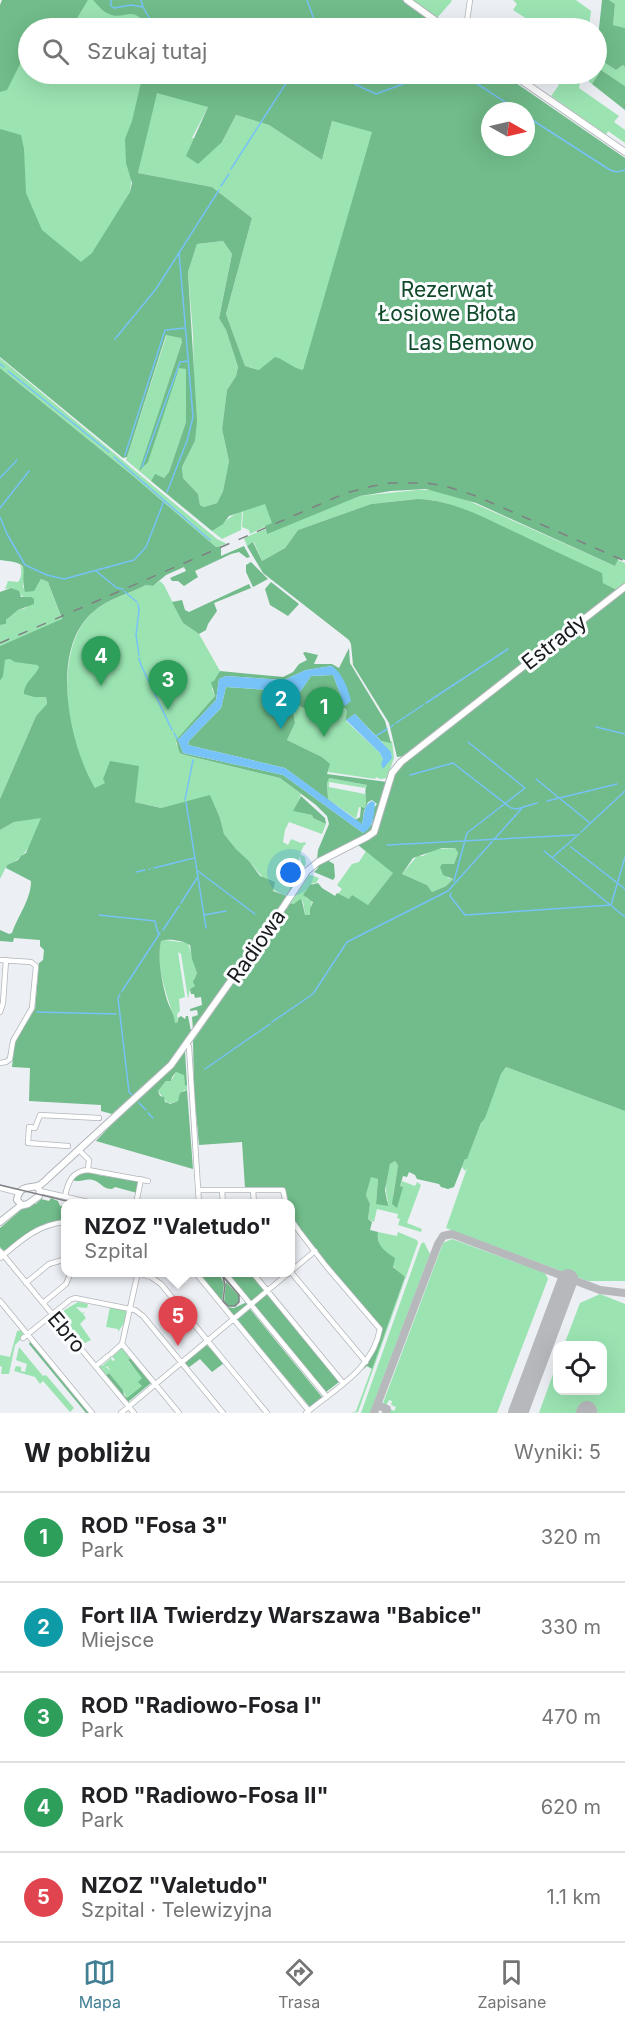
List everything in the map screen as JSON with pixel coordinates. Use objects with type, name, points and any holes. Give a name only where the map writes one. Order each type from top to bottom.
[{"type":"main road","points":[[407,0],[432,18]]},
{"type":"main road","points":[[526,84],[625,152]]},
{"type":"main road","name":"Estrady","points":[[483,697],[625,587]]},
{"type":"main road","name":"Radiowa","points":[[41,1191],[47,1181],[171,1065],[307,871],[318,862],[372,833],[377,826],[389,781],[398,765],[483,697]]},
{"type":"main road","points":[[3,1220],[19,1199],[30,1186],[41,1191],[28,1204],[19,1199]]},
{"type":"street","points":[[467,18],[470,0]]},
{"type":"street","points":[[0,1012],[3,1004],[3,960],[31,962],[36,966],[32,1008],[13,1041],[8,1061],[0,1063]]},
{"type":"street","points":[[187,1043],[199,1199]]},
{"type":"street","points":[[68,1146],[28,1143],[28,1127],[35,1128],[40,1115],[99,1118]]},
{"type":"street","points":[[79,1150],[89,1160],[88,1170]]},
{"type":"street","points":[[65,1196],[69,1179],[81,1171],[88,1170],[148,1181]]},
{"type":"street","points":[[137,1199],[141,1179]]},
{"type":"street","points":[[47,1181],[41,1191],[79,1199]]},
{"type":"street","points":[[2,1189],[19,1199]]},
{"type":"street","points":[[222,1190],[223,1199]]},
{"type":"street","points":[[253,1190],[254,1199]]},
{"type":"street","points":[[198,1191],[283,1190],[285,1199]]},
{"type":"street","points":[[1,1255],[34,1231],[61,1222]]},
{"type":"street","points":[[199,1277],[309,1412],[366,1362],[376,1346],[380,1329],[295,1224]]},
{"type":"street","points":[[295,1268],[315,1251]]},
{"type":"street","name":"Ebro","points":[[1,1255],[135,1413]]},
{"type":"street","points":[[26,1283],[49,1264],[61,1260]]},
{"type":"street","points":[[295,1276],[366,1362]]},
{"type":"street","points":[[43,1302],[66,1284],[69,1277]]},
{"type":"street","points":[[96,1366],[122,1344],[136,1277]]},
{"type":"street","points":[[151,1277],[161,1284],[267,1413]]},
{"type":"street","points":[[228,1277],[327,1397]]},
{"type":"street","points":[[256,1277],[344,1383]]},
{"type":"street","points":[[121,1413],[284,1277]]},
{"type":"street","points":[[26,1336],[70,1300],[78,1298],[130,1308],[143,1316],[223,1413]]},
{"type":"street","points":[[0,1301],[26,1336],[92,1413]]},
{"type":"street","points":[[122,1344],[179,1413]]},
{"type":"green space","points":[[2,0],[88,0],[77,18],[18,18],[18,68],[7,90],[0,92],[0,5]]},
{"type":"green space","points":[[85,0],[97,0],[138,10],[144,18],[73,18]]},
{"type":"green space","points":[[93,0],[402,0],[429,18],[140,18],[133,14],[119,16],[103,11]]},
{"type":"green space","points":[[414,0],[451,0],[452,1],[437,18]]},
{"type":"green space","points":[[513,0],[576,0],[591,11],[590,18],[525,18],[513,10],[517,4]]},
{"type":"green space","points":[[602,0],[609,0],[615,4],[613,25],[625,28],[625,67],[623,65],[616,70],[607,64],[607,18],[600,18]]},
{"type":"green space","points":[[609,0],[625,0],[625,28],[613,25],[615,4]]},
{"type":"green space","points":[[18,62],[18,84],[197,84],[205,106],[208,107],[192,138],[222,142],[236,115],[269,125],[322,160],[332,121],[387,135],[300,381],[245,366],[226,314],[252,218],[212,187],[138,173],[152,110],[130,192],[98,249],[82,264],[40,232],[0,141],[0,90]]},
{"type":"green space","points":[[607,64],[616,70],[623,65],[625,67],[625,86],[607,74]]},
{"type":"green space","points":[[607,74],[625,86],[625,110],[592,84],[607,84]]},
{"type":"green space","name":"Las Bemowo","points":[[141,84],[518,84],[625,158],[625,560],[619,558],[615,566],[476,503],[426,489],[360,496],[267,534],[265,526],[272,523],[265,504],[229,516],[223,524],[212,531],[151,481],[155,474],[164,478],[169,472],[186,422],[186,369],[179,368],[148,462],[139,471],[182,342],[181,338],[166,335],[127,457],[123,458],[0,357],[0,129],[21,135],[26,193],[42,230],[81,262],[92,253],[130,192],[132,183],[126,163],[125,139],[132,121]],"holes":[[[157,93],[208,107],[186,156],[198,164],[222,142],[236,115],[269,125],[322,160],[332,121],[372,132],[303,370],[275,357],[259,370],[245,366],[226,314],[252,218],[212,187],[138,173]],[[223,241],[232,254],[219,318],[226,330],[238,367],[236,376],[227,390],[222,429],[229,461],[223,491],[217,503],[204,507],[200,505],[198,494],[183,478],[182,467],[195,441],[197,421],[188,272],[197,244]]]},
{"type":"green space","points":[[580,84],[579,88],[619,116],[614,122],[625,130],[625,143],[608,131],[606,135],[551,96],[559,85]]},
{"type":"green space","points":[[223,241],[232,254],[219,317],[226,330],[238,367],[236,376],[227,390],[222,429],[229,461],[223,491],[217,503],[204,507],[200,505],[198,494],[183,478],[182,467],[195,441],[193,334],[188,272],[197,244]]},
{"type":"green space","points":[[167,334],[181,338],[182,342],[140,470],[179,368],[183,367],[187,369],[186,422],[169,472],[164,478],[155,475],[151,481],[126,460]]},
{"type":"green space","points":[[0,358],[217,539],[227,544],[216,547],[132,475],[0,368]]},
{"type":"green space","points":[[0,368],[132,475],[216,547],[221,546],[221,556],[244,546],[250,557],[247,558],[239,552],[231,554],[195,571],[198,577],[184,586],[170,578],[186,571],[184,567],[166,575],[153,586],[146,585],[105,604],[93,612],[79,628],[71,649],[67,673],[68,698],[71,723],[78,748],[95,788],[105,783],[103,779],[110,761],[139,766],[135,802],[161,808],[210,795],[224,834],[260,876],[275,882],[273,891],[287,896],[297,868],[303,869],[301,876],[239,967],[193,1029],[192,1017],[198,1015],[197,1010],[190,1011],[190,1009],[202,1005],[201,997],[195,998],[190,989],[195,986],[193,982],[197,973],[190,945],[176,940],[161,941],[160,963],[167,1000],[175,1023],[181,1016],[185,1019],[188,1016],[191,1031],[169,1062],[112,1114],[101,1111],[101,1105],[29,1101],[30,1068],[12,1067],[15,1041],[35,1009],[39,963],[43,960],[44,950],[40,946],[40,940],[14,938],[13,942],[0,941],[0,930],[12,933],[27,901],[31,881],[6,868],[26,853],[41,818],[14,822],[0,830],[0,799],[36,716],[47,704],[46,697],[24,694],[26,686],[39,667],[37,665],[5,660],[0,681],[0,646],[62,619],[48,582],[41,579],[34,591],[25,592],[22,565],[0,560]]},
{"type":"green space","points":[[434,490],[462,498],[615,566],[618,560],[625,563],[625,585],[617,590],[603,583],[601,573],[461,508],[432,500],[416,499],[371,504],[298,530],[285,548],[262,561],[254,542],[247,546],[244,538],[265,529],[267,533],[360,496]]},
{"type":"green space","points":[[417,499],[456,506],[481,516],[602,573],[603,583],[617,590],[404,756],[397,757],[389,723],[353,665],[349,640],[263,573],[247,546],[253,542],[262,561],[285,548],[298,530],[371,504]]},
{"type":"green space","points":[[265,503],[273,523],[250,534],[249,530],[242,527],[243,511]]},
{"type":"green space","points":[[242,511],[241,530],[222,539],[212,531],[230,518]]},
{"type":"green space","points":[[251,562],[268,579],[253,587],[246,572],[246,565]]},
{"type":"green space","points":[[20,564],[25,571],[23,588],[37,586],[41,579],[48,582],[62,620],[0,646],[0,625],[6,624],[6,620],[18,610],[26,608],[31,597],[25,598],[11,588],[5,589],[8,581],[18,582],[21,574]]},
{"type":"green space","points":[[160,581],[183,623],[199,634],[220,671],[212,689],[215,696],[177,739],[176,743],[181,754],[280,778],[301,794],[294,811],[312,815],[313,818],[326,824],[322,834],[289,822],[283,842],[288,845],[291,839],[301,843],[305,842],[306,845],[300,854],[305,857],[306,864],[302,868],[300,856],[287,896],[273,890],[224,834],[210,796],[161,808],[98,793],[80,759],[72,732],[67,695],[70,657],[82,624],[99,607],[146,585],[153,586]]},
{"type":"green space","points":[[271,582],[299,604],[288,616],[270,605],[265,589]]},
{"type":"green space","points":[[249,584],[251,588],[214,603],[217,611],[206,630],[199,634],[183,623],[172,602],[182,600],[185,610],[189,612]]},
{"type":"green space","points":[[11,588],[19,591],[21,597],[34,599],[34,604],[18,610],[6,620],[6,624],[0,625],[0,592]]},
{"type":"green space","points":[[625,590],[625,1111],[506,1067],[501,1074],[485,1118],[454,1187],[448,1189],[439,1184],[417,1179],[409,1172],[407,1177],[403,1176],[400,1186],[403,1187],[397,1208],[392,1204],[398,1165],[395,1161],[390,1164],[385,1190],[388,1206],[376,1204],[378,1179],[371,1177],[366,1195],[370,1204],[368,1219],[372,1222],[370,1230],[378,1232],[380,1245],[395,1258],[393,1267],[405,1277],[372,1369],[367,1366],[363,1370],[377,1348],[381,1331],[295,1223],[295,1199],[286,1199],[285,1189],[245,1188],[242,1142],[199,1145],[194,1091],[193,1041],[288,903],[294,904],[300,899],[305,915],[310,915],[313,902],[303,895],[310,885],[318,883],[335,896],[337,893],[349,899],[352,895],[368,905],[393,873],[358,845],[375,836],[379,829],[393,776],[398,767]],"holes":[[[442,848],[455,848],[458,853],[454,864],[442,864],[440,867],[443,875],[453,879],[446,886],[432,892],[427,885],[402,874],[413,858]]]},
{"type":"green space","points":[[349,648],[350,663],[385,721],[391,743],[381,741],[355,714],[345,721],[347,711],[345,708],[339,708],[334,712],[316,699],[313,712],[297,705],[292,706],[295,723],[287,740],[322,757],[330,764],[327,774],[387,782],[376,822],[367,835],[317,859],[318,850],[329,824],[327,816],[316,805],[280,778],[181,754],[176,740],[215,696],[211,682],[220,671],[283,677],[307,660],[303,653],[305,652],[318,655],[314,664],[332,664],[339,668]],"holes":[[[332,666],[346,705],[336,701],[341,696],[333,675],[311,676],[300,692],[226,687],[221,708],[189,741],[188,745],[285,768],[350,816],[328,799],[329,778],[367,785],[365,808],[361,807],[360,817],[355,820],[362,825],[368,802],[372,800],[377,804],[374,808],[372,824],[363,833],[283,775],[183,753],[178,740],[216,700],[219,679],[226,676],[284,680],[306,670]]]},
{"type":"green space","points":[[5,660],[38,665],[38,670],[28,685],[34,697],[46,697],[47,705],[36,716],[0,799],[0,681]]},
{"type":"green space","points":[[315,699],[334,712],[339,708],[345,708],[347,711],[345,720],[380,753],[383,759],[392,755],[381,741],[392,741],[394,758],[387,778],[376,777],[375,779],[328,772],[329,764],[322,757],[287,740],[295,723],[292,706],[297,705],[312,711]]},
{"type":"green space","points":[[329,778],[367,785],[365,788],[329,782],[329,787],[365,794],[367,802],[365,809],[359,807],[356,819],[328,799],[327,780]]},
{"type":"green space","points":[[301,796],[325,818],[326,824],[313,818],[312,815],[293,811]]},
{"type":"green space","points":[[42,817],[26,851],[21,857],[7,865],[0,879],[0,830],[14,822]]},
{"type":"green space","points":[[455,848],[458,853],[454,864],[442,864],[448,878],[453,879],[446,886],[432,892],[427,885],[402,874],[417,856],[423,856],[435,849]]},
{"type":"green space","points":[[366,851],[394,872],[368,905],[352,896],[349,899],[338,894],[342,889],[337,885],[352,864],[359,862]]},
{"type":"green space","points":[[327,860],[334,864],[335,877],[333,880],[314,872],[317,866]]},
{"type":"green space","points":[[308,874],[319,878],[316,883],[313,883],[306,898],[312,900],[310,915],[307,916],[303,901],[288,903]]},
{"type":"green space","points":[[161,941],[188,943],[197,973],[194,979],[195,986],[190,989],[188,999],[181,954],[178,952],[185,997],[179,999],[180,1011],[177,1014],[178,1022],[175,1023],[159,962]]},
{"type":"green space","points":[[185,1051],[187,1085],[185,1086],[184,1075],[176,1072],[171,1081],[166,1081],[158,1091],[160,1096],[164,1097],[165,1102],[170,1104],[178,1101],[180,1093],[187,1090],[193,1169],[96,1141],[164,1075]]},
{"type":"green space","points":[[506,1067],[625,1111],[625,1281],[588,1281],[446,1228],[467,1168],[465,1171],[462,1167]]},
{"type":"green space","points":[[176,1072],[184,1074],[187,1090],[184,1090],[178,1101],[168,1104],[158,1091],[166,1081],[171,1081]]},
{"type":"green space","points":[[397,1160],[393,1196],[403,1187],[400,1186],[402,1181],[415,1186],[417,1182],[421,1185],[407,1223],[422,1229],[421,1232],[398,1225],[400,1219],[397,1218],[398,1214],[377,1209],[374,1222],[368,1219],[370,1204],[366,1195],[371,1176],[378,1179],[376,1204],[388,1201],[386,1187],[388,1173],[390,1164]]},
{"type":"green space","points":[[87,1171],[98,1175],[138,1181],[137,1193],[115,1187],[109,1189],[93,1180],[72,1180],[76,1175]]},
{"type":"green space","points":[[51,1198],[58,1201],[61,1206],[61,1222],[35,1228],[6,1251],[0,1247],[0,1228],[22,1209],[36,1204],[41,1199],[49,1201]]},
{"type":"green space","points":[[378,1232],[397,1236],[398,1232],[417,1240],[418,1243],[358,1412],[352,1413],[356,1411],[405,1278],[382,1251]]},
{"type":"green space","points":[[452,1239],[545,1273],[548,1279],[497,1413],[388,1413],[390,1409],[394,1411],[396,1407],[391,1405],[392,1401],[389,1400],[386,1406],[383,1403],[443,1243]]},
{"type":"green space","points":[[424,1242],[430,1254],[370,1413],[361,1413],[421,1244]]},
{"type":"green space","points":[[199,1277],[221,1277],[224,1284],[222,1301],[227,1307],[234,1308],[247,1302],[247,1305],[231,1315]]},
{"type":"green space","points":[[230,1277],[253,1277],[264,1289],[264,1293],[253,1301]]},
{"type":"green space","points":[[226,1282],[239,1296],[239,1302],[235,1306],[224,1303]]},
{"type":"green space","points":[[267,1294],[339,1382],[326,1392],[255,1306]]},
{"type":"green space","points":[[600,1294],[625,1304],[625,1413],[539,1413],[553,1374],[553,1395],[607,1395],[607,1341],[566,1341],[580,1303]]},
{"type":"green space","points":[[78,1302],[88,1304],[87,1308],[76,1307],[82,1313],[85,1312],[83,1314],[86,1318],[80,1324],[91,1340],[85,1343],[81,1342],[62,1319],[66,1316],[63,1311]]},
{"type":"green space","points":[[110,1307],[127,1310],[124,1323],[118,1332],[118,1329],[106,1327]]},
{"type":"green space","points":[[250,1309],[322,1397],[310,1407],[237,1320]]},
{"type":"green space","points":[[22,1330],[24,1336],[15,1345],[9,1374],[1,1374],[0,1355],[10,1357],[17,1331]]},
{"type":"green space","points":[[30,1342],[91,1413],[86,1413],[29,1344]]},
{"type":"green space","points":[[207,1345],[224,1363],[212,1372],[200,1359],[188,1368],[185,1365],[186,1362]]},
{"type":"green space","points":[[19,1347],[74,1408],[70,1412],[43,1381],[40,1384],[35,1377],[14,1371],[16,1366],[21,1367],[21,1371],[25,1372],[27,1364],[16,1360]]},
{"type":"green space","points":[[123,1347],[132,1357],[128,1361],[143,1378],[142,1386],[127,1399],[123,1390],[109,1373],[105,1376],[101,1371],[106,1367],[111,1371],[107,1366],[102,1370],[99,1367],[100,1364],[102,1366],[110,1359],[109,1356],[113,1361],[115,1360],[111,1355],[113,1356]]},
{"type":"green space","points":[[131,1358],[151,1383],[128,1402],[105,1376],[109,1373],[127,1398],[142,1386],[138,1382],[142,1378],[128,1360]]},
{"type":"water","points":[[332,666],[342,677],[348,691],[351,701],[346,705],[334,706],[341,696],[333,675],[311,676],[300,692],[226,687],[221,708],[189,741],[188,745],[285,768],[362,824],[365,808],[372,801],[375,803],[373,820],[367,831],[363,833],[283,775],[183,753],[178,740],[216,700],[219,679],[226,676],[284,680],[306,670]]},
{"type":"water","points":[[355,714],[391,752],[392,758],[383,769],[381,764],[383,759],[380,753],[346,720]]},
{"type":"waterway","points":[[111,0],[111,6],[114,8],[131,5],[143,7],[149,18]]},
{"type":"waterway","points":[[141,0],[143,7]]},
{"type":"waterway","points":[[307,0],[314,18]]},
{"type":"waterway","points":[[231,169],[286,84]]},
{"type":"waterway","points":[[355,84],[376,94],[403,84]]},
{"type":"waterway","points":[[477,84],[505,102]]},
{"type":"waterway","points":[[535,122],[610,170],[617,172],[625,170]]},
{"type":"waterway","points":[[221,186],[229,174]]},
{"type":"waterway","points":[[115,339],[156,289],[219,190]]},
{"type":"waterway","points":[[167,492],[187,441],[193,417],[179,252]]},
{"type":"waterway","points":[[125,455],[165,330],[185,328]]},
{"type":"waterway","points":[[142,467],[180,362],[188,361]]},
{"type":"waterway","points":[[0,364],[4,367]]},
{"type":"waterway","points":[[8,371],[109,452]]},
{"type":"waterway","points":[[114,457],[210,540]]},
{"type":"waterway","points":[[0,478],[17,460]]},
{"type":"waterway","points":[[0,508],[29,471]]},
{"type":"waterway","points":[[0,517],[25,565],[47,575],[64,579],[134,560],[146,547],[164,501]]},
{"type":"waterway","points":[[96,571],[117,588],[123,589]]},
{"type":"waterway","points":[[124,591],[137,602]]},
{"type":"waterway","points":[[138,604],[136,635],[139,655]]},
{"type":"waterway","points":[[426,703],[508,649]]},
{"type":"waterway","points":[[139,658],[172,730]]},
{"type":"waterway","points":[[396,723],[423,705]]},
{"type":"waterway","points":[[596,727],[625,734]]},
{"type":"waterway","points":[[376,736],[387,729]]},
{"type":"waterway","points":[[174,733],[178,740]]},
{"type":"waterway","points":[[454,881],[467,833],[525,788],[468,742]]},
{"type":"waterway","points":[[185,800],[193,760]]},
{"type":"waterway","points":[[410,775],[453,763],[511,808],[517,809],[537,803]]},
{"type":"waterway","points":[[536,779],[590,823]]},
{"type":"waterway","points":[[547,801],[617,784]]},
{"type":"waterway","points":[[581,832],[625,791]]},
{"type":"waterway","points":[[186,802],[206,928]]},
{"type":"waterway","points":[[272,1022],[313,994],[347,942],[448,891],[523,807]]},
{"type":"waterway","points":[[553,857],[579,834]]},
{"type":"waterway","points":[[387,845],[575,835]]},
{"type":"waterway","points":[[571,847],[625,889]]},
{"type":"waterway","points":[[544,851],[625,917]]},
{"type":"waterway","points":[[451,893],[450,896],[465,915],[611,905],[625,857]]},
{"type":"waterway","points":[[154,868],[194,858]]},
{"type":"waterway","points":[[136,872],[145,870]]},
{"type":"waterway","points":[[198,871],[255,914]]},
{"type":"waterway","points":[[181,903],[197,878]]},
{"type":"waterway","points":[[163,930],[179,906]]},
{"type":"waterway","points":[[204,915],[226,911]]},
{"type":"waterway","points":[[99,915],[155,921],[158,933],[160,933],[122,991]]},
{"type":"waterway","points":[[120,994],[118,998],[129,1092],[133,1096]]},
{"type":"waterway","points":[[37,1012],[116,1014]]},
{"type":"waterway","points":[[205,1069],[270,1024]]},
{"type":"waterway","points":[[139,1103],[146,1110]]},
{"type":"waterway","points":[[148,1113],[153,1118]]},
{"type":"taxiway","points":[[374,1413],[443,1236],[452,1234],[600,1290],[625,1293]]},
{"type":"taxiway","points":[[377,1405],[387,1409],[386,1413]]},
{"type":"runway","points":[[518,1413],[568,1279]]},
{"type":"tram line","points":[[0,1185],[61,1200]]},
{"type":"tram line","points":[[223,1277],[225,1285],[223,1301],[228,1306],[235,1306],[239,1302],[239,1295],[223,1277]]},
{"type":"railway","points":[[0,643],[346,493],[390,483],[426,483],[445,486],[476,496],[625,561]]},
{"type":"place","name":"ROD \"Radiowo-Fosa II\"","points":[[101,686]]},
{"type":"place","name":"ROD \"Radiowo-Fosa I\"","points":[[168,710]]},
{"type":"place","name":"Fort IIA Twierdzy Warszawa \"Babice\"","points":[[281,729]]},
{"type":"place","name":"ROD \"Fosa 3\"","points":[[324,737]]},
{"type":"place","name":"NZOZ \"Valetudo\"","points":[[178,1346]]},
{"type":"park label","name":"Rezerwat Łosiowe Błota","points":[[447,301]]}]
